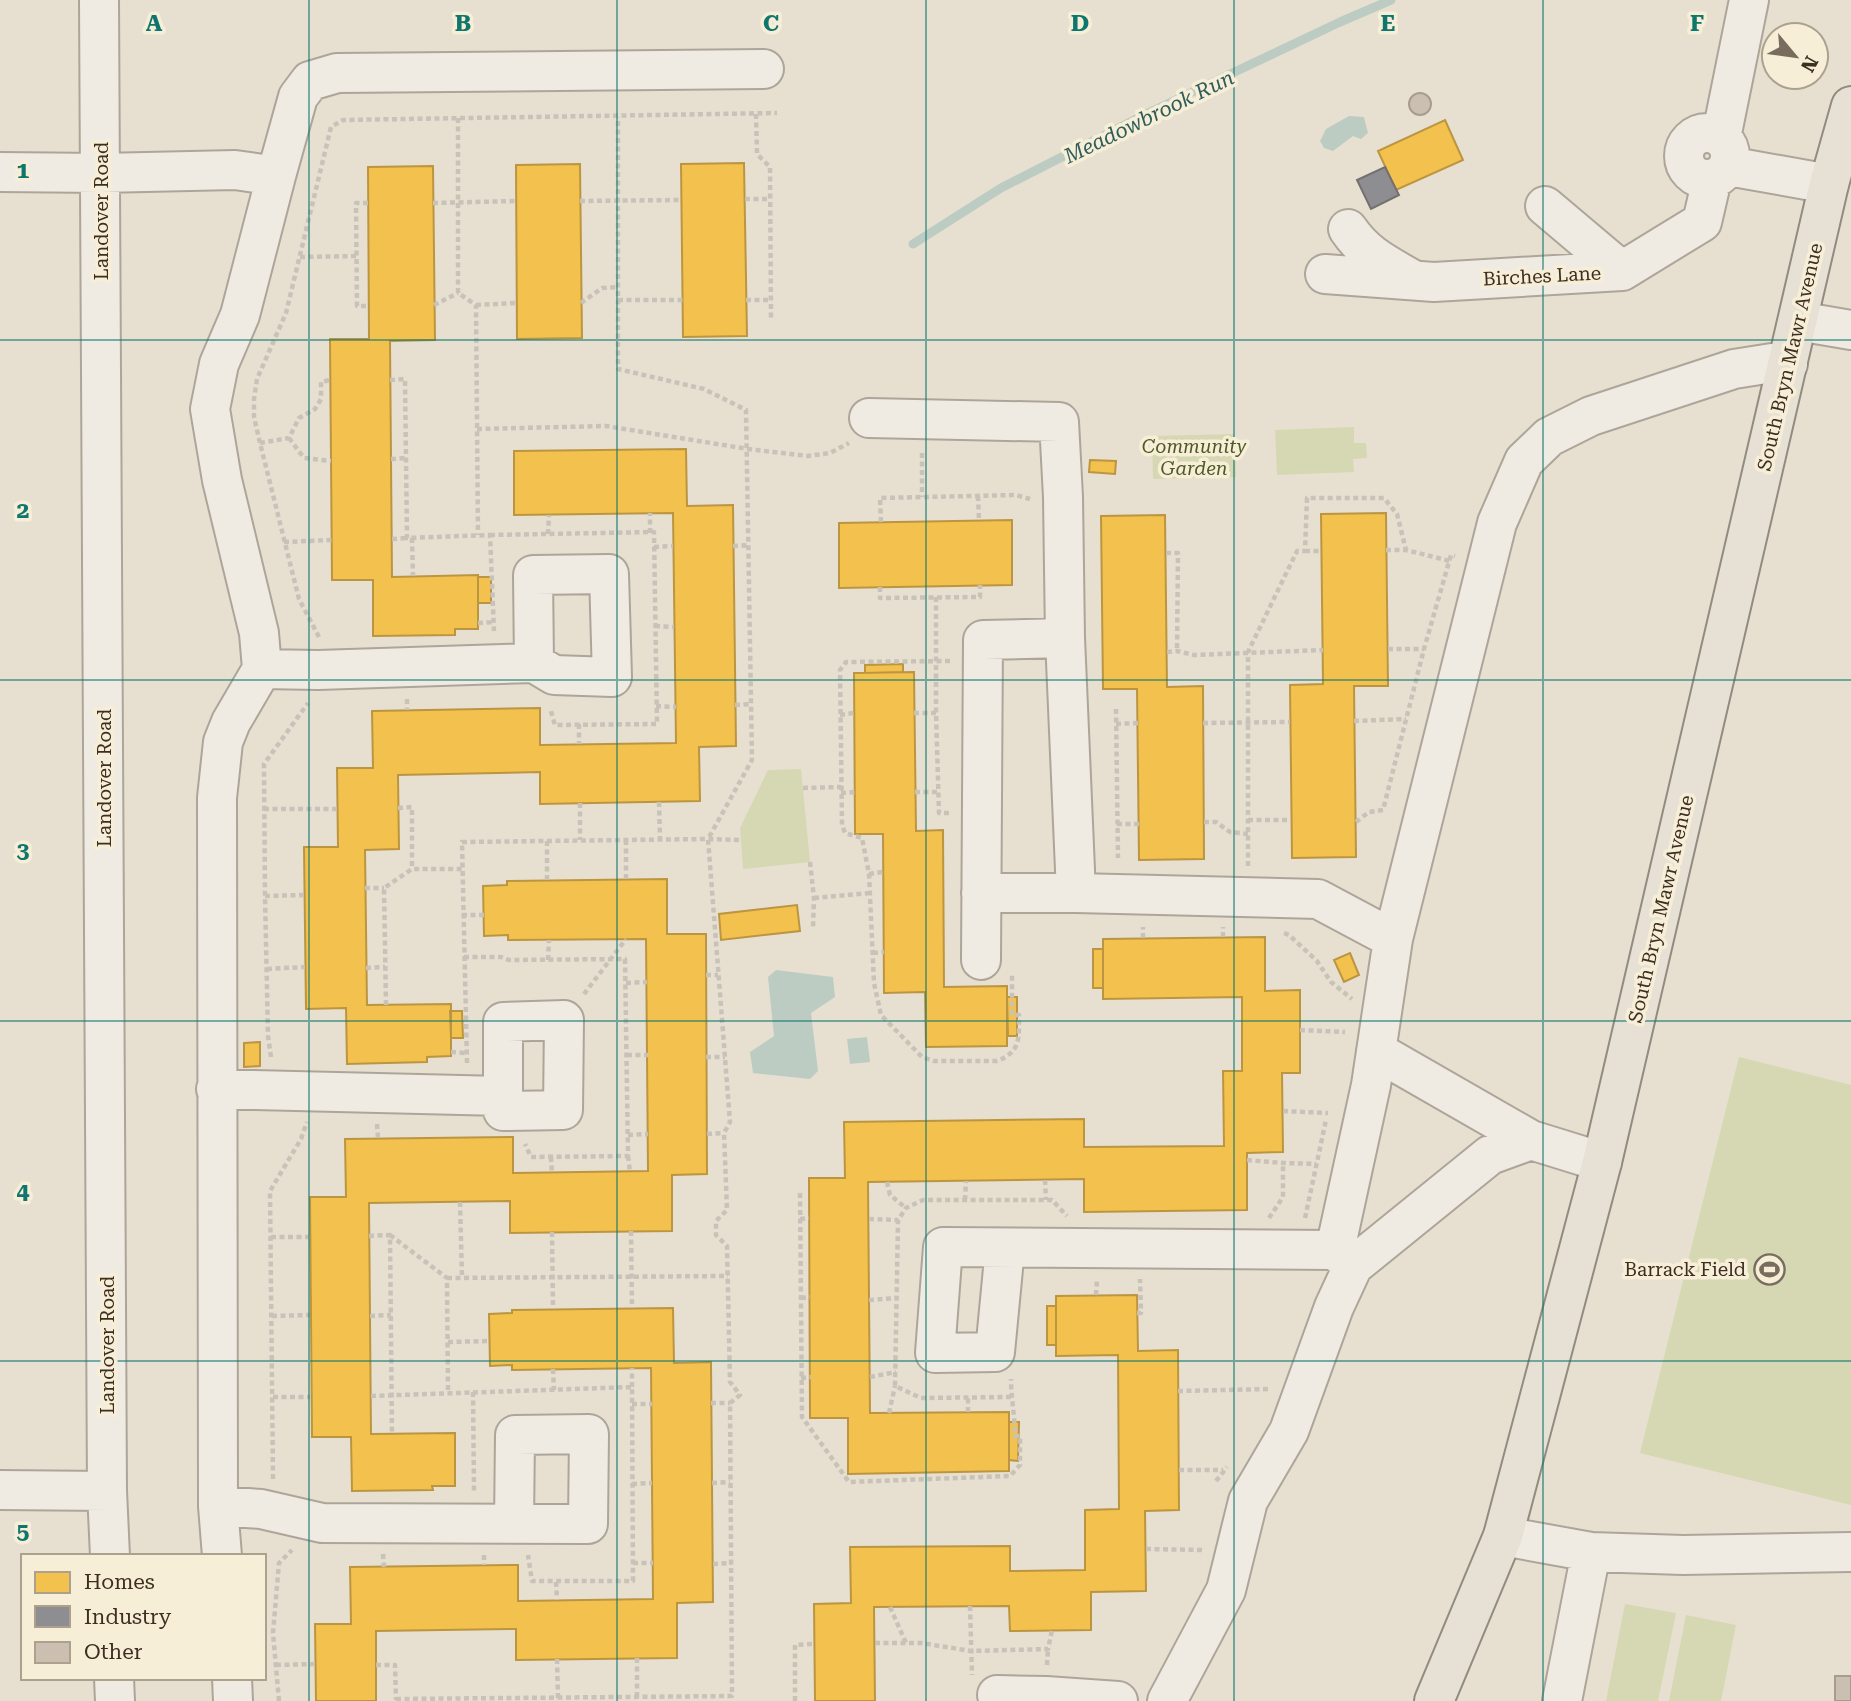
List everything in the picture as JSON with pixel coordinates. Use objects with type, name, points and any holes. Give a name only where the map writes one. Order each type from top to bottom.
[{"type":"main road","name":"South Bryn Mawr Avenue","points":[[1434,1701],[1503,1536],[1602,1162],[1829,184],[1851,106]]},
{"type":"street","name":"Landover Road","points":[[99,0],[107,1491],[110,1554]]},
{"type":"street","name":"Birches Lane","points":[[1325,274],[1434,282],[1622,271],[1702,222],[1720,161],[1749,0]]},
{"type":"street","points":[[222,1554],[218,1506],[217,797],[223,742],[231,722],[262,669],[259,633],[222,480],[210,409],[219,364],[240,315],[298,97],[310,81],[337,73],[764,69]]},
{"type":"street","points":[[1720,161],[1829,184]]},
{"type":"street","points":[[0,172],[235,170],[276,176]]},
{"type":"street","points":[[1545,205],[1622,271]]},
{"type":"street","points":[[1348,229],[1358,244],[1374,258],[1414,281]]},
{"type":"street","points":[[1798,321],[1851,330]]},
{"type":"street","points":[[1167,1701],[1226,1590],[1248,1501],[1289,1431],[1334,1307],[1330,1255],[1371,1085],[1393,939],[1468,563],[1497,523],[1524,461],[1549,437],[1591,416],[1734,369],[1772,363],[1788,364]]},
{"type":"street","points":[[869,418],[1059,422],[1076,893]]},
{"type":"street","points":[[997,967],[981,893],[983,640],[1065,638]]},
{"type":"street","points":[[262,669],[318,670],[534,663]]},
{"type":"street","points":[[981,893],[1318,899],[1393,939]]},
{"type":"street","points":[[564,1020],[563,1110],[503,1111],[503,1022],[564,1020]]},
{"type":"street","points":[[1376,1051],[1531,1140],[1602,1162]]},
{"type":"street","points":[[216,1089],[502,1096]]},
{"type":"street","points":[[1005,1248],[1330,1255],[1490,1155],[1531,1140]]},
{"type":"street","points":[[0,1490],[107,1491]]},
{"type":"street","points":[[218,1506],[271,1511],[322,1523],[514,1524]]},
{"type":"street","points":[[1503,1536],[1591,1552],[1683,1555],[1851,1552]]},
{"type":"street","points":[[1562,1701],[1591,1552]]},
{"type":"street","points":[[114,1680],[115,1701]]},
{"type":"street","points":[[232,1680],[233,1701]]},
{"type":"street","points":[[985,1686],[1046,1696],[1118,1701]]},
{"type":"path","points":[[320,639],[299,599],[254,417],[254,399],[257,379],[286,313],[331,127],[343,120],[777,113]]},
{"type":"path","points":[[756,114],[757,154],[770,167],[771,319]]},
{"type":"path","points":[[618,117],[618,369],[704,388],[746,410],[752,760],[708,839],[730,1122],[724,1133],[727,1210],[716,1221],[716,1235],[727,1246],[730,1381],[740,1395],[730,1403],[711,1404]]},
{"type":"path","points":[[458,118],[458,293]]},
{"type":"path","points":[[745,199],[770,199]]},
{"type":"path","points":[[580,201],[682,200]]},
{"type":"path","points":[[433,203],[516,201]]},
{"type":"path","points":[[368,203],[356,203],[357,306],[369,306]]},
{"type":"path","points":[[300,257],[357,256]]},
{"type":"path","points":[[581,303],[602,288],[618,287]]},
{"type":"path","points":[[458,293],[476,305],[517,303]]},
{"type":"path","points":[[434,305],[458,293]]},
{"type":"path","points":[[618,300],[683,300]]},
{"type":"path","points":[[746,300],[771,300]]},
{"type":"path","points":[[476,305],[478,535]]},
{"type":"path","points":[[390,380],[405,379],[406,458],[413,576]]},
{"type":"path","points":[[289,438],[299,418],[315,409],[321,399],[321,382],[330,380]]},
{"type":"path","points":[[477,429],[606,426],[808,456],[830,453],[857,438],[869,418]]},
{"type":"path","points":[[922,419],[922,497]]},
{"type":"path","points":[[260,443],[289,438]]},
{"type":"path","points":[[289,438],[304,458],[331,461]]},
{"type":"path","points":[[391,459],[406,458]]},
{"type":"path","points":[[881,522],[880,498],[1016,495],[1027,499],[1063,497]]},
{"type":"path","points":[[978,496],[979,520]]},
{"type":"path","points":[[1305,551],[1307,498],[1384,498],[1397,514],[1406,550]]},
{"type":"path","points":[[650,513],[650,533]]},
{"type":"path","points":[[548,534],[549,515]]},
{"type":"path","points":[[391,539],[654,532],[657,724],[555,725],[548,702]]},
{"type":"path","points":[[490,536],[495,640]]},
{"type":"path","points":[[284,542],[332,540]]},
{"type":"path","points":[[733,546],[749,545]]},
{"type":"path","points":[[654,547],[673,547]]},
{"type":"path","points":[[1356,822],[1369,812],[1383,810],[1424,649],[1468,563],[1406,550],[1386,551]]},
{"type":"path","points":[[1249,897],[1248,652],[1297,551],[1322,551]]},
{"type":"path","points":[[1166,553],[1178,553],[1177,652]]},
{"type":"path","points":[[880,587],[880,598],[980,597],[980,586]]},
{"type":"path","points":[[478,623],[494,622]]},
{"type":"path","points":[[655,626],[674,627]]},
{"type":"path","points":[[1388,649],[1424,649]]},
{"type":"path","points":[[1167,652],[1194,655],[1323,650]]},
{"type":"path","points":[[982,662],[846,662],[840,670],[842,825],[845,833],[862,838],[869,874],[874,983],[881,1015],[922,1057],[934,1061],[997,1061],[1013,1051],[1018,1044],[1019,1015],[1012,1015],[997,967]]},
{"type":"path","points":[[271,1511],[270,1191],[301,1139],[309,1118],[274,1114],[269,1091],[273,1067],[268,1036],[264,764],[308,702]]},
{"type":"path","points":[[735,705],[751,704]]},
{"type":"path","points":[[656,706],[676,707]]},
{"type":"path","points":[[1116,709],[1118,858]]},
{"type":"path","points":[[840,715],[855,713]]},
{"type":"path","points":[[915,713],[936,713]]},
{"type":"path","points":[[1354,721],[1406,719]]},
{"type":"path","points":[[1203,723],[1290,722]]},
{"type":"path","points":[[1116,724],[1138,723]]},
{"type":"path","points":[[579,724],[579,744]]},
{"type":"path","points":[[803,788],[855,792]]},
{"type":"path","points":[[915,792],[938,792]]},
{"type":"path","points":[[659,802],[660,839]]},
{"type":"path","points":[[580,803],[580,840]]},
{"type":"path","points":[[398,808],[412,807],[412,869]]},
{"type":"path","points":[[264,809],[338,809]]},
{"type":"path","points":[[1248,820],[1291,820]]},
{"type":"path","points":[[1204,822],[1216,822],[1230,832],[1248,834]]},
{"type":"path","points":[[1117,824],[1139,824]]},
{"type":"path","points":[[626,840],[626,879]]},
{"type":"path","points":[[467,1072],[462,842],[740,840]]},
{"type":"path","points":[[547,841],[547,880]]},
{"type":"path","points":[[810,862],[814,898],[813,927]]},
{"type":"path","points":[[365,888],[384,888],[412,869],[462,869]]},
{"type":"path","points":[[869,874],[883,872]]},
{"type":"path","points":[[384,888],[386,1005]]},
{"type":"path","points":[[814,898],[870,894]]},
{"type":"path","points":[[265,896],[304,895]]},
{"type":"path","points":[[462,915],[484,915]]},
{"type":"path","points":[[1276,930],[1289,935],[1317,961],[1331,982],[1353,999],[1350,1010]]},
{"type":"path","points":[[564,1020],[626,939]]},
{"type":"path","points":[[548,940],[548,960]]},
{"type":"path","points":[[873,953],[884,952]]},
{"type":"path","points":[[464,957],[501,957],[509,960],[625,959],[630,1172]]},
{"type":"path","points":[[267,969],[305,967]]},
{"type":"path","points":[[366,968],[386,967]]},
{"type":"path","points":[[706,975],[718,975]]},
{"type":"path","points":[[626,983],[647,982]]},
{"type":"path","points":[[1300,1030],[1345,1032],[1348,1021]]},
{"type":"path","points":[[451,1052],[466,1053]]},
{"type":"path","points":[[627,1055],[648,1055]]},
{"type":"path","points":[[706,1057],[725,1057]]},
{"type":"path","points":[[1283,1111],[1328,1112],[1301,1234],[1330,1255]]},
{"type":"path","points":[[707,1134],[724,1133]]},
{"type":"path","points":[[628,1135],[648,1134]]},
{"type":"path","points":[[523,1139],[531,1157],[628,1156]]},
{"type":"path","points":[[551,1157],[552,1172]]},
{"type":"path","points":[[1247,1160],[1316,1164]]},
{"type":"path","points":[[1045,1180],[1046,1200]]},
{"type":"path","points":[[965,1200],[966,1181]]},
{"type":"path","points":[[887,1182],[890,1195],[906,1208]]},
{"type":"path","points":[[800,1193],[802,1417],[849,1482],[1010,1476],[1020,1465],[1020,1436],[1015,1436],[1012,1397]]},
{"type":"path","points":[[460,1202],[462,1277]]},
{"type":"path","points":[[800,1219],[809,1218]]},
{"type":"path","points":[[869,1219],[898,1220]]},
{"type":"path","points":[[631,1231],[632,1308]]},
{"type":"path","points":[[552,1232],[553,1309]]},
{"type":"path","points":[[369,1236],[390,1235],[447,1278],[729,1276]]},
{"type":"path","points":[[390,1235],[392,1434]]},
{"type":"path","points":[[271,1237],[310,1237]]},
{"type":"path","points":[[447,1278],[448,1393]]},
{"type":"path","points":[[1137,1313],[1141,1313],[1139,1278]]},
{"type":"path","points":[[1096,1296],[1097,1279]]},
{"type":"path","points":[[801,1298],[810,1297]]},
{"type":"path","points":[[869,1300],[897,1298]]},
{"type":"path","points":[[272,1316],[310,1315]]},
{"type":"path","points":[[370,1316],[391,1315]]},
{"type":"path","points":[[448,1342],[490,1341]]},
{"type":"path","points":[[632,1368],[632,1387]]},
{"type":"path","points":[[554,1369],[555,1390]]},
{"type":"path","points":[[870,1377],[896,1372]]},
{"type":"path","points":[[801,1378],[811,1377]]},
{"type":"path","points":[[890,1413],[895,1386]]},
{"type":"path","points":[[1178,1391],[1270,1389],[1266,1401]]},
{"type":"path","points":[[473,1392],[474,1501]]},
{"type":"path","points":[[272,1397],[311,1397]]},
{"type":"path","points":[[968,1398],[968,1412]]},
{"type":"path","points":[[376,1665],[395,1665],[396,1700],[732,1696],[730,1403]]},
{"type":"path","points":[[632,1404],[652,1404]]},
{"type":"path","points":[[1216,1481],[1232,1459]]},
{"type":"path","points":[[1179,1470],[1224,1470]]},
{"type":"path","points":[[712,1483],[730,1482]]},
{"type":"path","points":[[632,1484],[652,1483]]},
{"type":"path","points":[[279,1701],[273,1633],[279,1563],[296,1546]]},
{"type":"path","points":[[1146,1549],[1234,1550]]},
{"type":"path","points":[[633,1563],[653,1563]]},
{"type":"path","points":[[713,1564],[731,1563]]},
{"type":"path","points":[[556,1581],[557,1600]]},
{"type":"path","points":[[970,1606],[971,1651],[985,1686]]},
{"type":"path","points":[[890,1607],[906,1643]]},
{"type":"path","points":[[875,1643],[921,1643],[971,1651],[1048,1649],[1052,1630]]},
{"type":"path","points":[[795,1701],[795,1644],[814,1644]]},
{"type":"path","points":[[637,1658],[637,1697]]},
{"type":"path","points":[[557,1660],[558,1698]]},
{"type":"path","points":[[276,1665],[315,1664]]},
{"type":"green space","points":[[1354,427],[1354,443],[1366,443],[1367,458],[1353,459],[1354,472],[1277,475],[1275,430]]},
{"type":"green space","name":"Community Garden","points":[[1235,434],[1236,477],[1153,479],[1152,436]]},
{"type":"green space","points":[[801,769],[810,862],[743,869],[740,828],[768,770]]},
{"type":"green space","name":"Barrack Field","points":[[1739,1057],[1851,1085],[1851,1505],[1640,1453]]},
{"type":"green space","points":[[1625,1604],[1676,1613],[1658,1701],[1606,1701]]},
{"type":"green space","points":[[1686,1615],[1736,1625],[1721,1701],[1669,1701]]},
{"type":"shaded area","points":[[1349,116],[1364,117],[1368,133],[1361,139],[1353,136],[1333,151],[1324,148],[1320,141],[1326,129]]},
{"type":"shaded area","points":[[776,970],[833,977],[835,997],[811,1013],[818,1071],[810,1079],[753,1073],[750,1052],[774,1036],[768,977]]},
{"type":"shaded area","points":[[867,1037],[870,1062],[850,1064],[847,1039]]},
{"type":"building: Homes","points":[[1445,120],[1463,160],[1396,190],[1378,151]]},
{"type":"building: Homes","points":[[744,163],[747,336],[683,337],[681,164]]},
{"type":"building: Homes","points":[[580,164],[582,338],[517,339],[516,165]]},
{"type":"building: Homes","points":[[433,166],[435,340],[390,341],[392,577],[478,575],[478,629],[455,629],[455,635],[373,636],[373,580],[332,580],[330,339],[369,339],[368,167]]},
{"type":"building: Homes","points":[[686,449],[687,506],[733,505],[736,746],[699,747],[700,801],[540,804],[540,772],[398,775],[399,849],[365,850],[367,1005],[451,1004],[451,1056],[427,1057],[427,1062],[347,1064],[346,1008],[306,1009],[304,847],[338,847],[337,768],[373,768],[372,711],[540,708],[540,745],[676,743],[673,513],[514,515],[514,451]]},
{"type":"building: Homes","points":[[1090,460],[1116,461],[1115,474],[1089,472]]},
{"type":"building: Homes","points":[[1386,513],[1388,686],[1354,686],[1356,857],[1292,858],[1290,685],[1323,684],[1321,514]]},
{"type":"building: Homes","points":[[1165,515],[1167,687],[1203,686],[1204,859],[1139,860],[1137,689],[1103,689],[1101,516]]},
{"type":"building: Homes","points":[[1012,520],[1012,585],[839,588],[839,523]]},
{"type":"building: Homes","points":[[478,577],[491,577],[491,603],[478,603]]},
{"type":"building: Homes","points":[[903,664],[903,672],[865,673],[865,665]]},
{"type":"building: Homes","points":[[914,672],[916,831],[943,830],[944,987],[1007,986],[1007,1046],[926,1047],[925,992],[884,993],[883,834],[855,834],[854,673]]},
{"type":"building: Homes","points":[[667,879],[667,934],[706,934],[707,1174],[672,1175],[672,1231],[510,1233],[510,1201],[369,1203],[371,1434],[455,1433],[455,1486],[432,1486],[433,1490],[352,1491],[351,1437],[312,1437],[310,1197],[346,1197],[345,1139],[513,1137],[513,1173],[648,1171],[646,939],[508,940],[508,935],[484,936],[483,886],[507,885],[507,881]]},
{"type":"building: Homes","points":[[797,905],[800,931],[721,940],[719,914]]},
{"type":"building: Homes","points":[[1265,937],[1265,991],[1300,990],[1300,1073],[1282,1073],[1283,1152],[1247,1153],[1247,1210],[1084,1212],[1084,1179],[868,1182],[870,1413],[1009,1412],[1009,1471],[848,1474],[848,1418],[810,1418],[809,1178],[845,1178],[844,1122],[1084,1119],[1084,1147],[1224,1146],[1223,1071],[1242,1071],[1242,997],[1103,999],[1103,939]]},
{"type":"building: Homes","points":[[1093,949],[1103,949],[1103,988],[1093,988]]},
{"type":"building: Homes","points":[[1350,953],[1359,975],[1344,982],[1334,960]]},
{"type":"building: Homes","points":[[1007,997],[1017,997],[1017,1036],[1008,1036]]},
{"type":"building: Homes","points":[[450,1011],[462,1011],[463,1038],[451,1038]]},
{"type":"building: Homes","points":[[260,1042],[260,1066],[244,1067],[244,1043]]},
{"type":"building: Homes","points":[[1137,1295],[1138,1351],[1178,1350],[1179,1510],[1145,1511],[1146,1591],[1091,1592],[1091,1630],[1010,1631],[1009,1606],[874,1607],[875,1701],[815,1701],[814,1604],[851,1603],[850,1547],[1010,1546],[1010,1571],[1085,1570],[1085,1510],[1119,1509],[1118,1355],[1056,1356],[1056,1296]]},
{"type":"building: Homes","points":[[1047,1306],[1056,1306],[1056,1345],[1047,1345]]},
{"type":"building: Homes","points":[[673,1308],[674,1363],[711,1362],[713,1602],[677,1603],[677,1658],[516,1660],[516,1629],[376,1631],[376,1701],[316,1701],[315,1624],[351,1624],[350,1567],[518,1565],[518,1601],[653,1599],[651,1368],[512,1370],[512,1365],[490,1366],[489,1314],[512,1313],[512,1310]]},
{"type":"building: Homes","points":[[1009,1422],[1019,1422],[1018,1461],[1009,1460]]},
{"type":"building: Industry","points":[[1385,167],[1399,195],[1371,209],[1357,180]]},
{"type":"building: Other","points":[[1420,93],[1430,100],[1431,104],[1424,114],[1420,115],[1410,108],[1409,104],[1416,94]]},
{"type":"building: Other","points":[[1835,1676],[1851,1676],[1851,1701],[1835,1701]]},
{"type":"waterway","name":"Meadowbrook Run","points":[[913,244],[1001,188],[1144,115],[1391,0]]},
{"type":"place","name":"Barrack Field","points":[[1769,1269]]}]
